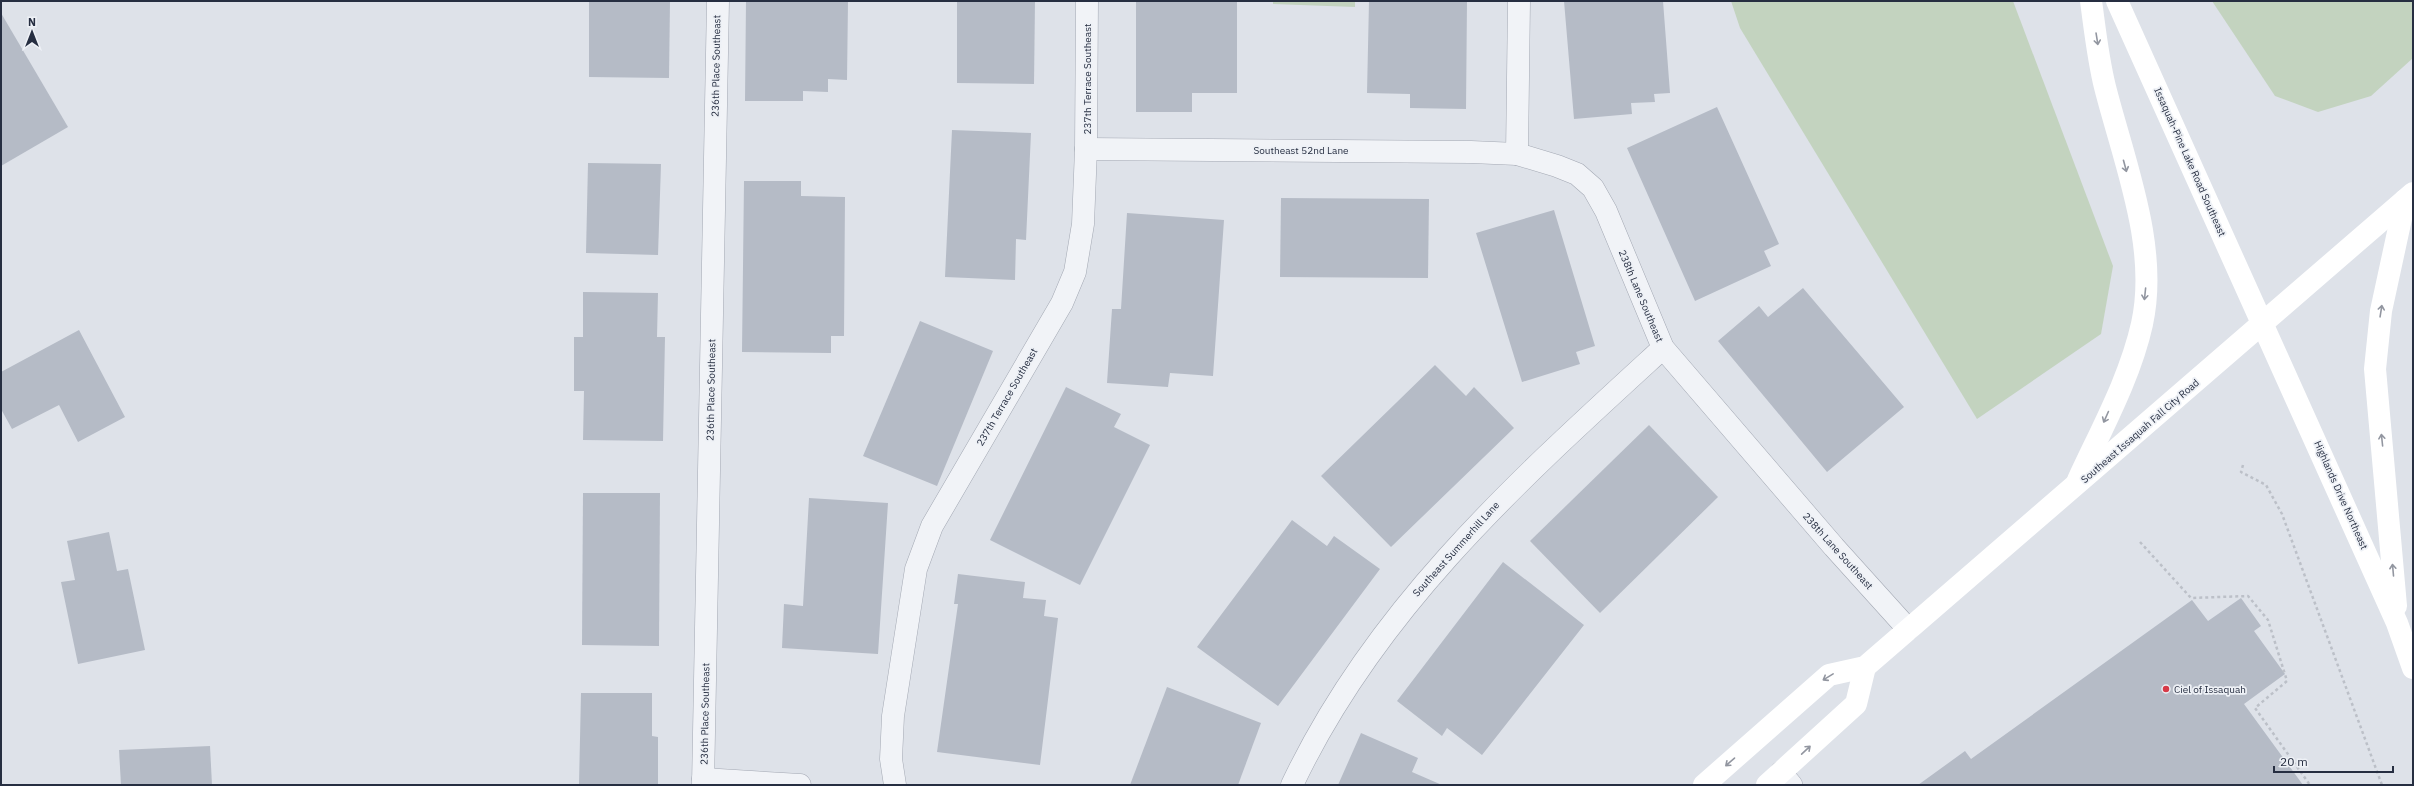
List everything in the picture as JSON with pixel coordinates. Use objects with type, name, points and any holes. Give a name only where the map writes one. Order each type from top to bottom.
[{"type":"main road","points":[[2075,487],[2130,365],[2142,323],[2146,285],[2144,237],[2104,85],[2091,1]]},
{"type":"main road","name":"Issaquah-Pine Lake Road Southeast","points":[[2117,1],[2263,324]]},
{"type":"main road","points":[[2397,623],[2376,369],[2381,311],[2409,196]]},
{"type":"main road","name":"Southeast Issaquah Fall City Road","points":[[1704,785],[1829,675],[1865,667],[2075,487],[2409,196]]},
{"type":"main road","name":"Highlands Drive Northeast","points":[[2263,324],[2397,623],[2413,668]]},
{"type":"main road","points":[[1780,781],[1856,704],[1865,667]]},
{"type":"street","name":"236th Place Southeast","points":[[718,1],[703,782],[800,785]]},
{"type":"street","name":"237th Terrace Southeast","points":[[895,785],[891,759],[893,716],[916,569],[932,526],[1062,303],[1074,272],[1083,224],[1086,149],[1087,1]]},
{"type":"street","points":[[1517,154],[1519,1]]},
{"type":"street","name":"Southeast 52nd Lane","points":[[1086,149],[1455,152],[1517,154]]},
{"type":"street","name":"238th Lane Southeast","points":[[1517,154],[1557,166],[1577,174],[1594,188],[1606,211],[1663,348],[1834,548],[1908,629]]},
{"type":"street","name":"Southeast Summerhill Lane","points":[[1292,785],[1314,738],[1370,654],[1429,577],[1523,477],[1663,348]]},
{"type":"path","points":[[2243,465],[2242,472],[2266,486],[2282,514],[2382,785]]},
{"type":"path","points":[[2140,542],[2191,598],[2248,596],[2268,620],[2287,681],[2255,708],[2310,785]]},
{"type":"green space","points":[[1273,1],[1355,1],[1355,7],[1273,4]]},
{"type":"green space","points":[[1731,1],[2013,1],[2113,266],[2101,334],[1977,419],[1740,28]]},
{"type":"green space","points":[[2212,1],[2413,1],[2413,58],[2371,96],[2318,112],[2275,96]]},
{"type":"building","points":[[589,1],[670,1],[669,78],[589,77]]},
{"type":"building","points":[[746,1],[848,1],[847,80],[828,79],[828,92],[803,91],[803,101],[745,101]]},
{"type":"building","points":[[957,1],[1035,1],[1034,84],[957,83]]},
{"type":"building","points":[[1136,1],[1237,1],[1237,93],[1192,93],[1192,112],[1136,112]]},
{"type":"building","points":[[1369,1],[1467,1],[1466,109],[1410,108],[1410,94],[1367,93]]},
{"type":"building","points":[[1564,1],[1663,1],[1670,93],[1654,94],[1655,102],[1631,103],[1632,114],[1574,119]]},
{"type":"building","points":[[1,13],[68,127],[1,166]]},
{"type":"building","points":[[1717,107],[1779,244],[1764,251],[1771,266],[1695,301],[1627,148]]},
{"type":"building","points":[[952,130],[1031,133],[1026,240],[1016,239],[1015,280],[945,277]]},
{"type":"building","points":[[588,163],[661,164],[658,255],[586,253]]},
{"type":"building","points":[[744,181],[801,181],[801,196],[845,197],[844,336],[831,336],[831,353],[742,352]]},
{"type":"building","points":[[1281,198],[1429,199],[1428,278],[1280,277]]},
{"type":"building","points":[[1554,210],[1595,346],[1576,352],[1580,364],[1522,382],[1476,233]]},
{"type":"building","points":[[1127,213],[1224,220],[1213,376],[1170,373],[1168,387],[1107,383],[1112,309],[1121,309]]},
{"type":"building","points":[[1803,288],[1904,407],[1827,472],[1718,341],[1759,306],[1768,317]]},
{"type":"building","points":[[583,292],[658,293],[657,337],[665,337],[663,441],[583,440],[584,391],[574,391],[574,337],[583,337]]},
{"type":"building","points":[[920,321],[993,351],[937,486],[863,456]]},
{"type":"building","points":[[79,330],[125,417],[78,442],[59,405],[12,429],[1,409],[1,372]]},
{"type":"building","points":[[1435,365],[1466,396],[1474,387],[1514,428],[1391,547],[1321,476]]},
{"type":"building","points":[[1066,387],[1121,414],[1114,427],[1150,445],[1080,585],[990,540]]},
{"type":"building","points":[[1649,425],[1718,497],[1600,613],[1530,541]]},
{"type":"building","points":[[583,493],[660,493],[659,646],[582,645]]},
{"type":"building","points":[[809,498],[888,503],[878,654],[782,648],[784,604],[803,606]]},
{"type":"building","points":[[1292,520],[1327,546],[1334,536],[1380,569],[1278,706],[1197,647]]},
{"type":"building","points":[[109,532],[117,571],[128,569],[145,650],[78,664],[61,582],[75,580],[67,541]]},
{"type":"building","points":[[1503,562],[1584,625],[1482,755],[1447,728],[1442,736],[1397,701]]},
{"type":"building","points":[[958,574],[1025,582],[1023,598],[1046,600],[1044,616],[1058,618],[1040,765],[937,752],[958,604],[954,604]]},
{"type":"building","name":"Ciel of Issaquah","points":[[2241,598],[2261,626],[2254,631],[2285,674],[2244,704],[2303,785],[1918,785],[1965,751],[1971,759],[2192,600],[2208,621]]},
{"type":"building","points":[[1167,687],[1261,723],[1238,785],[1130,785]]},
{"type":"building","points":[[581,693],[652,693],[652,736],[658,737],[658,785],[579,785]]},
{"type":"building","points":[[1361,733],[1418,758],[1412,772],[1442,785],[1338,785]]},
{"type":"building","points":[[210,746],[212,785],[121,785],[119,750]]},
{"type":"place","name":"Ciel of Issaquah","points":[[2166,689]]}]
